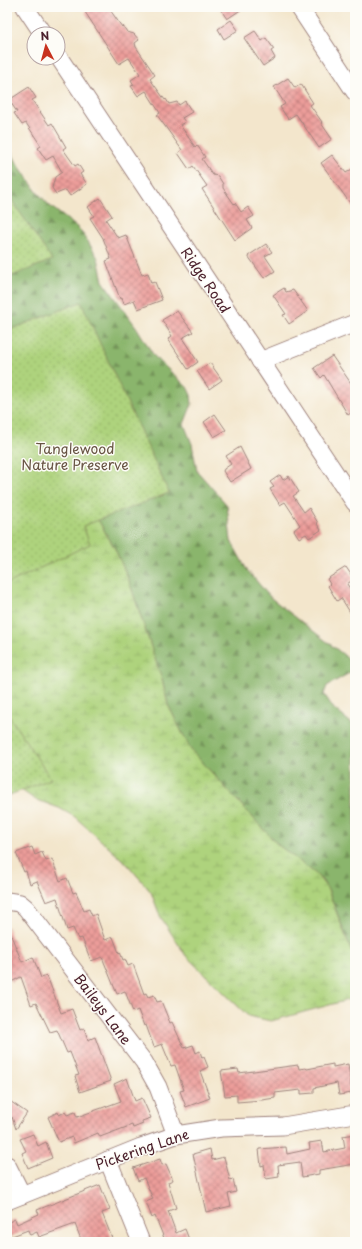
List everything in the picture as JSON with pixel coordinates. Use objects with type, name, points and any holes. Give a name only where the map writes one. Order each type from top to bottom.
[{"type":"street","points":[[25,7],[38,26]]},
{"type":"street","points":[[299,7],[355,92]]},
{"type":"street","name":"Ridge Road","points":[[65,66],[355,502]]},
{"type":"street","points":[[260,361],[355,323]]},
{"type":"street","name":"Baileys Lane","points":[[7,901],[20,903],[26,908],[144,1062],[158,1087],[176,1135]]},
{"type":"street","name":"Pickering Lane","points":[[15,1198],[108,1160],[176,1135],[221,1128],[283,1126],[355,1114]]},
{"type":"street","points":[[108,1160],[140,1242]]},
{"type":"street","points":[[7,1166],[15,1198]]},
{"type":"green space","points":[[7,142],[17,163],[37,192],[50,206],[78,228],[85,237],[98,258],[103,281],[137,328],[154,356],[187,387],[191,395],[192,404],[184,424],[192,444],[197,471],[227,505],[231,541],[247,570],[271,598],[344,655],[349,660],[353,668],[351,672],[327,686],[324,694],[334,709],[355,726],[355,960],[329,892],[322,880],[278,845],[191,750],[168,705],[162,680],[128,578],[114,547],[98,520],[7,423]]},
{"type":"green space","points":[[7,193],[52,260],[7,278]]},
{"type":"green space","name":"Tanglewood Nature Preserve","points":[[81,302],[169,493],[83,526],[90,544],[7,584],[7,331]]},
{"type":"green space","points":[[7,423],[98,520],[114,547],[128,578],[162,680],[168,705],[191,750],[278,845],[316,874],[327,888],[355,960],[355,998],[271,1021],[248,1016],[186,956],[160,916],[151,892],[128,865],[75,817],[59,808],[34,799],[17,787],[7,747]]},
{"type":"green space","points":[[7,713],[51,779],[7,796]]},
{"type":"building","points":[[92,7],[108,7],[122,27],[123,26],[127,32],[134,34],[139,40],[135,43],[136,47],[155,75],[150,79],[165,100],[166,99],[169,104],[177,102],[179,105],[185,101],[192,112],[182,118],[185,122],[180,125],[195,147],[197,145],[205,157],[202,159],[213,175],[218,176],[223,184],[223,188],[234,204],[235,203],[241,212],[248,207],[254,216],[247,220],[252,228],[235,240],[202,189],[207,186],[193,166],[189,169],[178,153],[182,150],[157,115],[160,113],[146,91],[138,96],[131,86],[134,85],[131,80],[140,74],[129,58],[119,64],[85,12]]},
{"type":"building","points":[[219,7],[245,7],[227,19]]},
{"type":"building","points":[[231,20],[238,30],[224,39],[218,29]]},
{"type":"building","points":[[255,31],[262,41],[266,38],[274,49],[271,51],[275,58],[263,66],[244,38]]},
{"type":"building","points":[[288,78],[295,88],[301,84],[313,103],[310,105],[332,139],[319,148],[296,114],[288,119],[280,107],[285,104],[274,87]]},
{"type":"building","points":[[29,87],[36,98],[32,100],[49,125],[52,123],[66,147],[63,149],[75,166],[78,164],[83,172],[80,174],[87,184],[70,196],[66,190],[56,194],[52,188],[55,177],[62,172],[53,156],[46,160],[38,148],[41,146],[26,123],[22,125],[14,113],[17,112],[9,100]]},
{"type":"building","points":[[332,155],[346,173],[355,167],[355,210],[321,163]]},
{"type":"building","points":[[100,198],[112,216],[106,220],[118,238],[126,235],[142,275],[148,273],[151,283],[155,282],[162,300],[138,309],[134,300],[124,304],[122,298],[120,299],[106,261],[111,259],[103,238],[90,218],[94,216],[88,207]]},
{"type":"building","points":[[266,244],[272,252],[265,256],[275,271],[264,278],[248,256]]},
{"type":"building","points":[[284,288],[286,292],[293,290],[308,311],[289,324],[283,315],[286,314],[273,295]]},
{"type":"building","points":[[177,311],[193,332],[182,338],[198,362],[188,369],[168,339],[172,336],[162,320]]},
{"type":"building","points":[[332,356],[355,389],[355,410],[348,415],[324,375],[321,378],[314,368]]},
{"type":"building","points":[[210,363],[222,380],[209,389],[197,371]]},
{"type":"building","points":[[215,414],[226,430],[214,437],[204,422]]},
{"type":"building","points":[[240,447],[251,469],[230,482],[223,471],[231,464],[226,456]]},
{"type":"building","points":[[280,475],[283,480],[289,476],[299,492],[293,496],[304,512],[309,508],[318,523],[317,524],[321,530],[309,538],[306,534],[299,538],[294,530],[300,525],[285,502],[280,505],[270,489],[274,487],[270,482]]},
{"type":"building","points":[[346,567],[354,579],[347,584],[355,596],[355,620],[341,598],[337,601],[328,586],[330,584],[327,579]]},
{"type":"building","points":[[32,847],[35,855],[42,852],[46,861],[52,859],[60,881],[67,878],[73,893],[76,892],[84,911],[89,909],[92,916],[96,914],[105,940],[113,937],[123,960],[125,959],[128,966],[133,964],[144,994],[146,993],[148,997],[154,995],[157,1002],[161,1001],[170,1023],[172,1022],[184,1048],[193,1045],[196,1053],[200,1051],[202,1058],[204,1057],[208,1067],[200,1071],[210,1098],[186,1107],[180,1091],[184,1090],[175,1065],[171,1066],[162,1044],[154,1047],[146,1025],[144,1026],[138,1010],[133,1012],[125,991],[117,994],[102,957],[91,961],[82,938],[78,939],[73,928],[67,930],[57,898],[46,902],[37,881],[30,884],[26,871],[24,872],[16,853]]},
{"type":"building","points":[[7,926],[22,962],[33,957],[41,978],[47,976],[61,1013],[72,1009],[80,1030],[84,1028],[88,1040],[95,1037],[111,1081],[80,1092],[75,1076],[79,1075],[70,1052],[67,1053],[57,1030],[50,1032],[36,1003],[31,1005],[21,977],[11,982],[7,972]]},
{"type":"building","points":[[333,1064],[333,1067],[348,1064],[352,1093],[339,1095],[337,1083],[314,1088],[314,1093],[301,1094],[301,1090],[275,1093],[275,1098],[262,1100],[237,1102],[237,1095],[225,1096],[221,1071],[238,1069],[239,1073],[298,1065],[299,1069],[307,1069]]},
{"type":"building","points":[[127,1078],[135,1101],[142,1098],[151,1118],[142,1121],[143,1124],[133,1128],[132,1125],[100,1137],[98,1133],[74,1143],[72,1137],[59,1142],[48,1117],[58,1112],[59,1115],[65,1112],[67,1115],[75,1112],[77,1117],[121,1101],[114,1084]]},
{"type":"building","points":[[7,1099],[27,1113],[16,1129],[12,1117],[7,1124]]},
{"type":"building","points":[[33,1134],[38,1146],[46,1142],[52,1158],[28,1168],[22,1153],[26,1151],[20,1139]]},
{"type":"building","points":[[355,1134],[355,1164],[319,1170],[319,1174],[302,1177],[300,1162],[278,1165],[279,1177],[266,1179],[264,1165],[261,1166],[259,1149],[286,1147],[287,1154],[310,1149],[309,1143],[322,1141],[324,1152],[345,1148],[343,1136]]},
{"type":"building","points":[[210,1149],[212,1160],[224,1157],[230,1180],[233,1179],[236,1192],[228,1194],[231,1206],[206,1212],[193,1154]]},
{"type":"building","points":[[160,1159],[162,1165],[166,1164],[173,1180],[168,1182],[176,1208],[168,1211],[176,1233],[185,1229],[190,1242],[154,1242],[164,1238],[155,1216],[152,1218],[146,1202],[153,1199],[144,1178],[138,1181],[133,1168]]},
{"type":"building","points":[[100,1185],[110,1210],[102,1213],[112,1238],[103,1242],[82,1242],[75,1224],[39,1237],[37,1232],[30,1235],[28,1230],[7,1238],[7,1223],[15,1219],[17,1224],[39,1214],[37,1210]]}]
